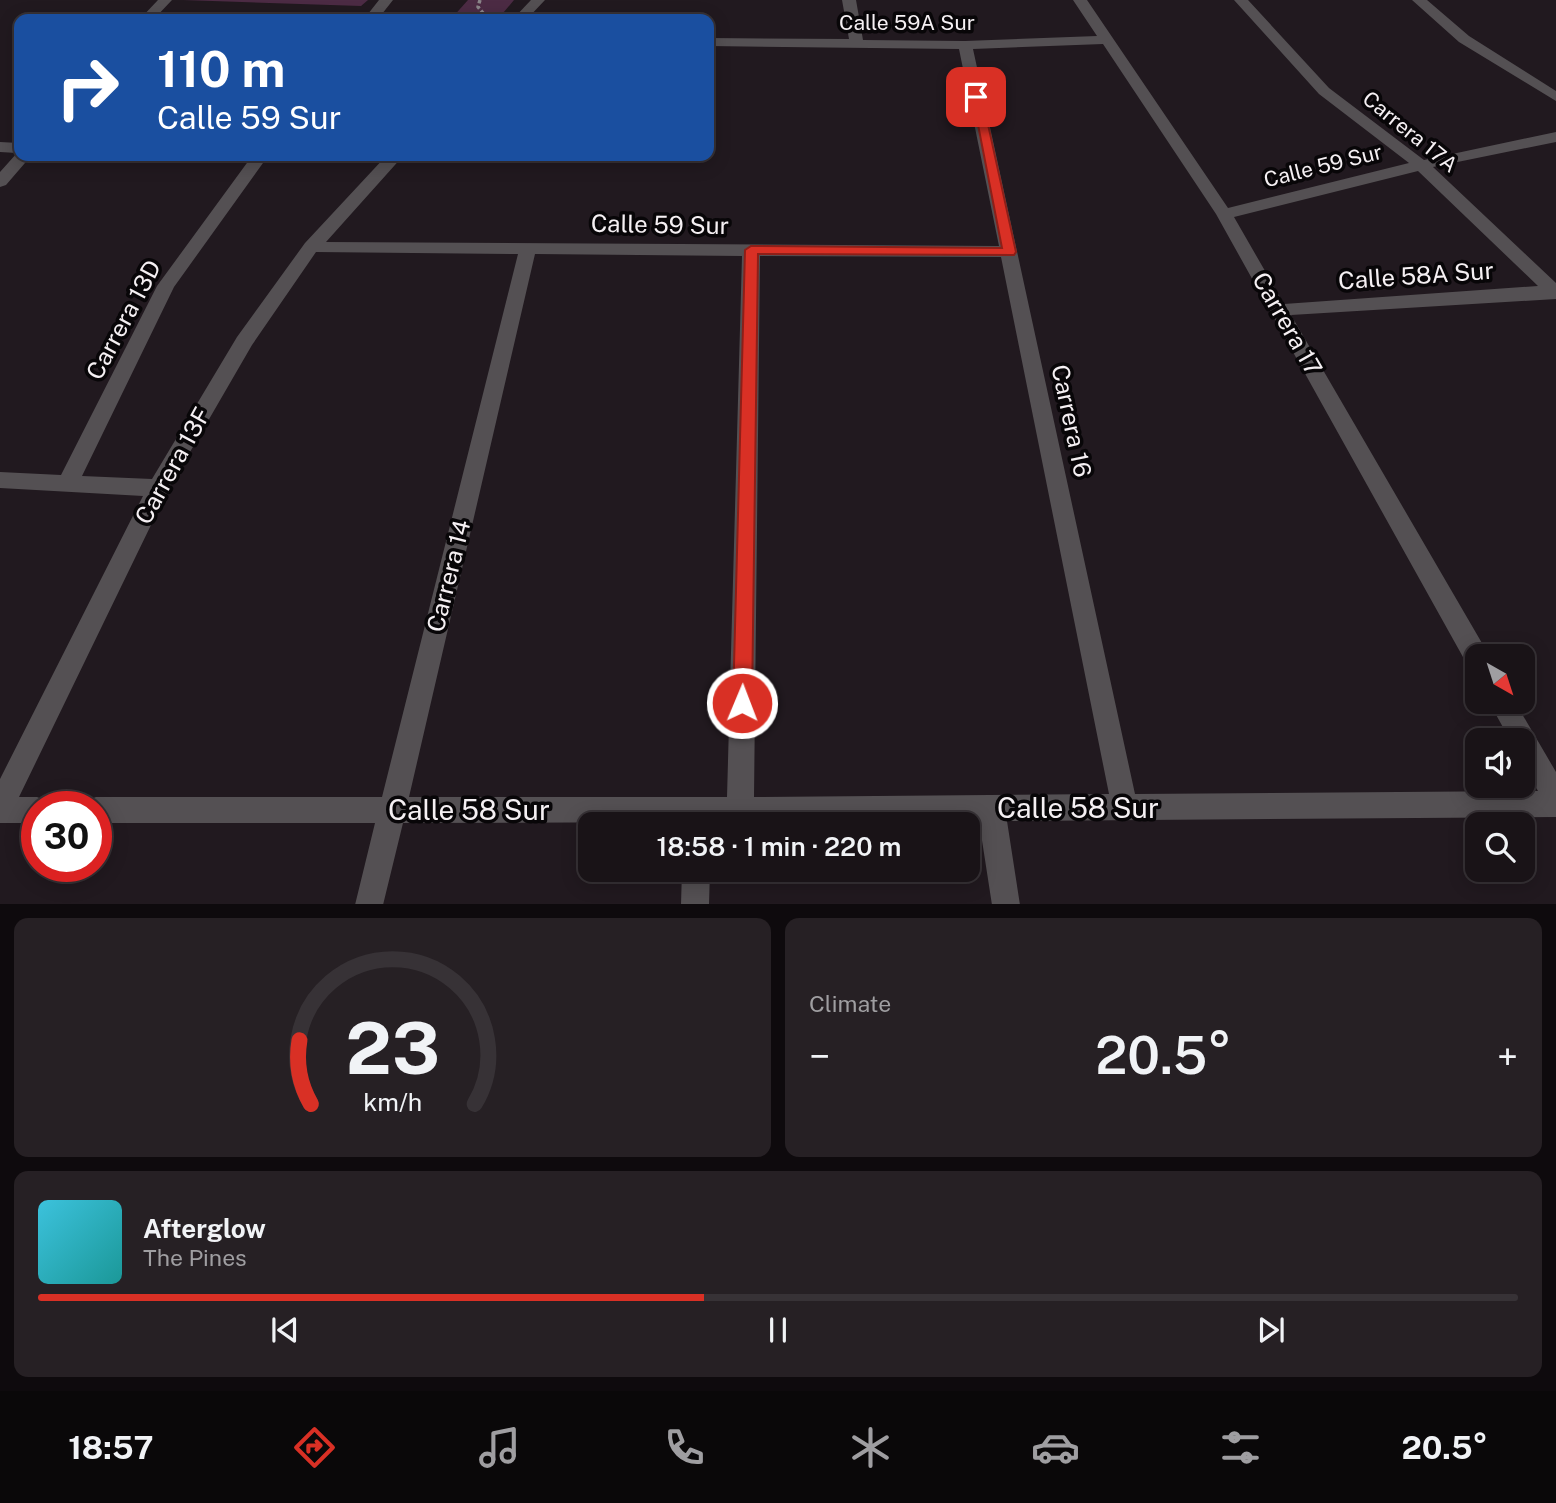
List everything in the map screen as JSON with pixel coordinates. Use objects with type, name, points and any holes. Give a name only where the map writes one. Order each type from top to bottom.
[{"type":"street","points":[[151,14],[164,0]]},
{"type":"street","points":[[375,14],[386,0]]},
{"type":"street","points":[[525,14],[538,0]]},
{"type":"street","points":[[849,0],[857,44]]},
{"type":"street","name":"Carrera 17","points":[[1080,0],[1224,214],[1469,644]]},
{"type":"street","name":"Carrera 17A","points":[[1241,0],[1324,91],[1421,165],[1556,292]]},
{"type":"street","points":[[1419,0],[1464,38],[1556,97]]},
{"type":"street","name":"Calle 59A Sur","points":[[714,42],[965,45],[1105,40]]},
{"type":"street","name":"Carrera 16","points":[[965,45],[1125,808]]},
{"type":"street","name":"Calle 59 Sur","points":[[1224,214],[1421,165],[1556,137]]},
{"type":"street","points":[[0,182],[19,161]]},
{"type":"street","name":"Carrera 13D","points":[[68,482],[166,286],[256,161]]},
{"type":"street","name":"Carrera 13F","points":[[0,809],[158,488],[244,342],[311,247],[390,161]]},
{"type":"street","name":"Calle 59 Sur","points":[[311,247],[1009,252]]},
{"type":"street","name":"Carrera 14","points":[[369,904],[528,248]]},
{"type":"street","points":[[740,810],[751,250]]},
{"type":"street","name":"Calle 58A Sur","points":[[1279,310],[1556,292]]},
{"type":"street","points":[[0,480],[158,488]]},
{"type":"street","points":[[1509,714],[1556,797]]},
{"type":"street","name":"Calle 58 Sur","points":[[728,812],[1556,804]]},
{"type":"street","points":[[0,809],[21,810]]},
{"type":"street","points":[[991,809],[1006,904]]},
{"type":"street","name":"Calle 58 Sur","points":[[112,810],[392,810],[578,814]]},
{"type":"street","points":[[695,904],[696,882]]},
{"type":"shaded area","points":[[183,0],[368,0],[361,6]]},
{"type":"shaded area","points":[[468,0],[514,0],[502,14],[455,14]]},
{"type":"route","points":[[742,703],[751,250],[1009,252],[976,97]]}]
